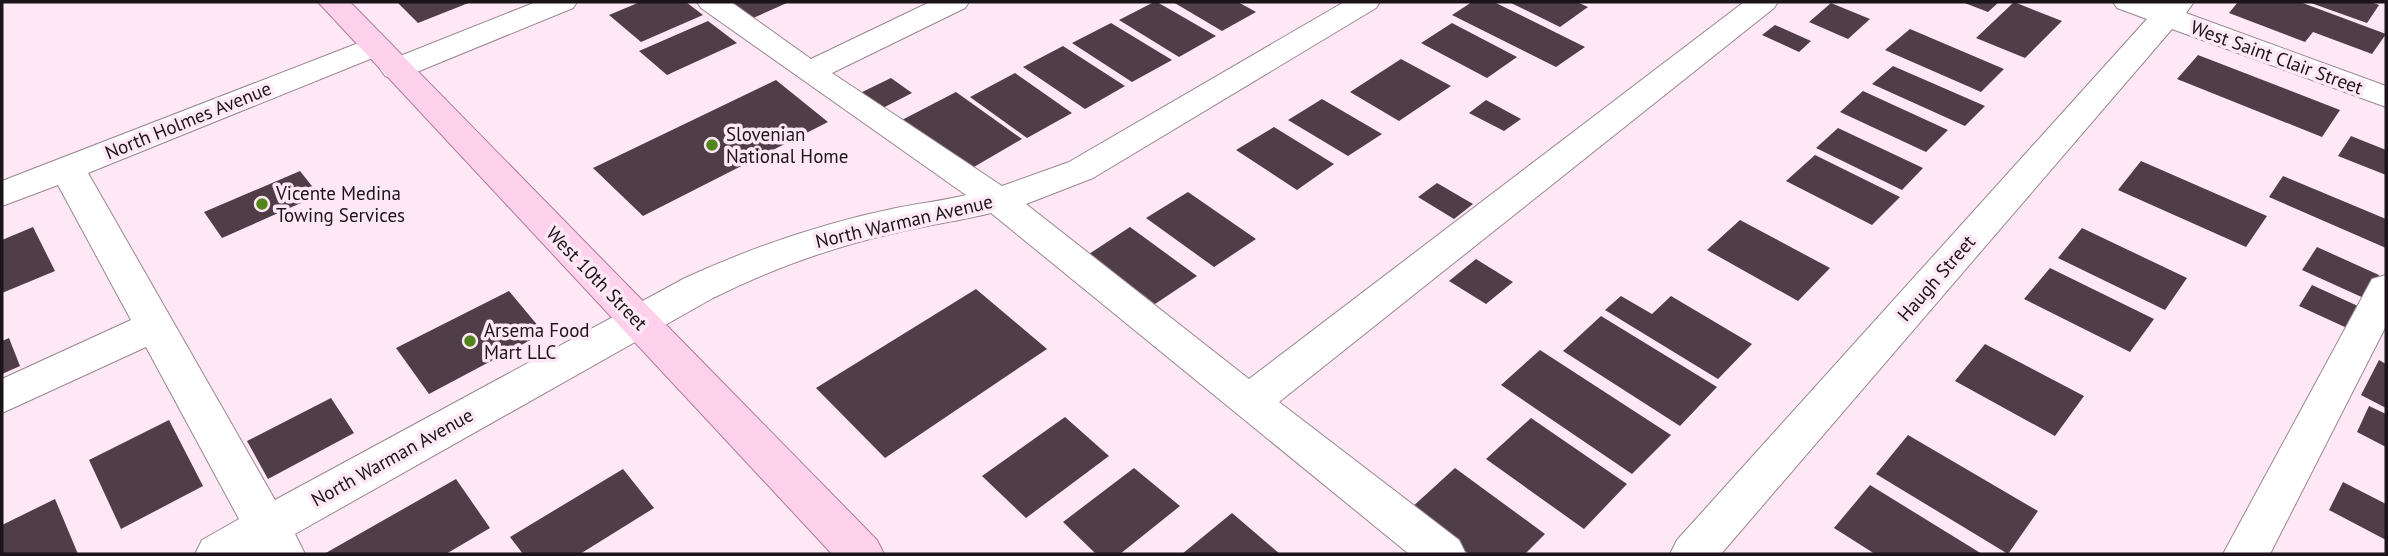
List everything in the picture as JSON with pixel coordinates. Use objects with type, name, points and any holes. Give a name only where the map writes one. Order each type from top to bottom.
[{"type":"main road","name":"West 10th Street","points":[[333,2],[861,554]]},
{"type":"street","name":"North Holmes Avenue","points":[[2,194],[67,168],[385,58],[562,2]]},
{"type":"street","points":[[712,2],[809,72],[998,200],[1443,554]]},
{"type":"street","points":[[809,72],[954,2]]},
{"type":"street","name":"North Warman Avenue","points":[[218,554],[273,541],[638,321],[732,272],[809,243],[896,220],[998,200],[1049,183],[1097,162],[1365,2]]},
{"type":"street","points":[[1249,402],[1763,2]]},
{"type":"street","name":"West Saint Clair Street","points":[[2129,2],[2173,9],[2386,97]]},
{"type":"street","name":"Haugh Street","points":[[1693,554],[2173,9]]},
{"type":"street","points":[[67,168],[273,541]]},
{"type":"street","points":[[2246,554],[2386,289]]},
{"type":"street","points":[[2,397],[153,327]]},
{"type":"building","points":[[397,2],[471,2],[418,23]]},
{"type":"building","points":[[640,2],[686,2],[703,15],[641,42],[609,15]]},
{"type":"building","points":[[729,2],[789,2],[751,19]]},
{"type":"building","points":[[1154,2],[1216,36],[1179,57],[1119,20]]},
{"type":"building","points":[[1173,2],[1238,2],[1256,12],[1222,31]]},
{"type":"building","points":[[1472,2],[1494,2],[1585,47],[1556,67],[1452,15]]},
{"type":"building","points":[[1509,2],[1577,2],[1588,7],[1560,27]]},
{"type":"building","points":[[1962,2],[1999,2],[1988,12]]},
{"type":"building","points":[[2014,2],[2062,21],[2025,58],[1976,38]]},
{"type":"building","points":[[2238,2],[2300,2],[2386,34],[2372,54],[2313,32],[2305,42],[2229,13]]},
{"type":"building","points":[[2308,2],[2371,2],[2379,5],[2367,23]]},
{"type":"building","points":[[1831,3],[1870,19],[1848,39],[1809,22]]},
{"type":"building","points":[[708,21],[737,43],[667,75],[639,51]]},
{"type":"building","points":[[1111,23],[1172,60],[1132,82],[1072,43]]},
{"type":"building","points":[[1452,23],[1517,57],[1487,78],[1421,43]]},
{"type":"building","points":[[1775,25],[1811,41],[1799,52],[1762,35]]},
{"type":"building","points":[[1910,29],[2004,69],[1981,92],[1885,50]]},
{"type":"building","points":[[1063,46],[1125,86],[1085,109],[1023,67]]},
{"type":"building","points":[[2198,55],[2340,110],[2322,137],[2177,79]]},
{"type":"building","points":[[1401,59],[1451,86],[1399,121],[1350,92]]},
{"type":"building","points":[[1893,66],[1985,106],[1965,126],[1872,84]]},
{"type":"building","points":[[1015,73],[1072,113],[1027,138],[970,97]]},
{"type":"building","points":[[891,78],[912,93],[877,111],[856,95]]},
{"type":"building","name":"Slovenian National Home","points":[[776,80],[828,122],[643,216],[593,168]]},
{"type":"building","points":[[1863,91],[1948,130],[1926,152],[1840,112]]},
{"type":"building","points":[[956,92],[1022,139],[967,171],[900,121]]},
{"type":"building","points":[[1322,99],[1382,134],[1348,156],[1288,120]]},
{"type":"building","points":[[1486,100],[1521,119],[1504,131],[1469,113]]},
{"type":"building","points":[[1274,127],[1334,164],[1297,190],[1236,150]]},
{"type":"building","points":[[1838,128],[1923,168],[1902,190],[1816,148]]},
{"type":"building","points":[[2351,136],[2386,150],[2386,175],[2338,156]]},
{"type":"building","points":[[1815,155],[1900,197],[1872,225],[1786,181]]},
{"type":"building","points":[[2141,161],[2267,216],[2246,247],[2118,190]]},
{"type":"building","name":"Vicente Medina Towing Services","points":[[300,171],[319,195],[222,238],[204,212]]},
{"type":"building","points":[[2283,176],[2386,219],[2386,248],[2269,197]]},
{"type":"building","points":[[1437,183],[1473,204],[1454,219],[1418,197]]},
{"type":"building","points":[[1188,192],[1256,239],[1214,267],[1146,218]]},
{"type":"building","points":[[1740,220],[1830,268],[1798,301],[1707,250]]},
{"type":"building","points":[[33,227],[55,271],[2,293],[2,240]]},
{"type":"building","points":[[1130,227],[1197,276],[1155,304],[1089,254]]},
{"type":"building","points":[[2082,228],[2187,278],[2165,310],[2058,258]]},
{"type":"building","points":[[2317,247],[2379,275],[2366,299],[2302,270]]},
{"type":"building","points":[[1476,259],[1513,282],[1486,304],[1449,281]]},
{"type":"building","points":[[2050,268],[2154,319],[2130,352],[2024,299]]},
{"type":"building","points":[[2312,285],[2360,307],[2347,328],[2299,306]]},
{"type":"building","points":[[976,289],[1047,349],[885,458],[816,388]]},
{"type":"building","name":"Arsema Food Mart LLC","points":[[509,291],[544,333],[429,394],[396,348]]},
{"type":"building","points":[[1621,296],[1652,314],[1671,296],[1752,344],[1718,379],[1605,310]]},
{"type":"building","points":[[1601,316],[1717,387],[1680,426],[1563,351]]},
{"type":"building","points":[[9,338],[20,366],[2,374],[2,341]]},
{"type":"building","points":[[1985,344],[2084,396],[2055,436],[1955,381]]},
{"type":"building","points":[[1540,350],[1671,435],[1632,474],[1501,385]]},
{"type":"building","points":[[2379,360],[2386,364],[2386,408],[2361,395]]},
{"type":"building","points":[[331,398],[354,433],[268,479],[247,441]]},
{"type":"building","points":[[2369,406],[2386,414],[2386,447],[2357,432]]},
{"type":"building","points":[[1065,417],[1109,456],[1026,518],[982,476]]},
{"type":"building","points":[[1531,418],[1627,484],[1584,529],[1486,459]]},
{"type":"building","points":[[169,420],[203,486],[121,529],[89,460]]},
{"type":"building","points":[[1908,435],[2038,511],[2008,554],[1876,474]]},
{"type":"building","points":[[1134,468],[1180,506],[1120,554],[1096,554],[1063,522]]},
{"type":"building","points":[[1455,468],[1545,534],[1525,554],[1469,554],[1410,509]]},
{"type":"building","points":[[623,469],[654,508],[580,554],[523,554],[510,537]]},
{"type":"building","points":[[456,479],[490,528],[446,554],[324,554]]},
{"type":"building","points":[[2343,482],[2386,504],[2386,540],[2329,510]]},
{"type":"building","points":[[1870,485],[1982,554],[1875,554],[1834,528]]},
{"type":"building","points":[[55,499],[78,554],[2,554],[2,525]]},
{"type":"building","points":[[1232,513],[1280,554],[1182,554]]},
{"type":"place","name":"Slovenian National Home","points":[[712,145]]},
{"type":"place","name":"Vicente Medina Towing Services","points":[[262,204]]},
{"type":"place","name":"Arsema Food Mart LLC","points":[[470,341]]}]
